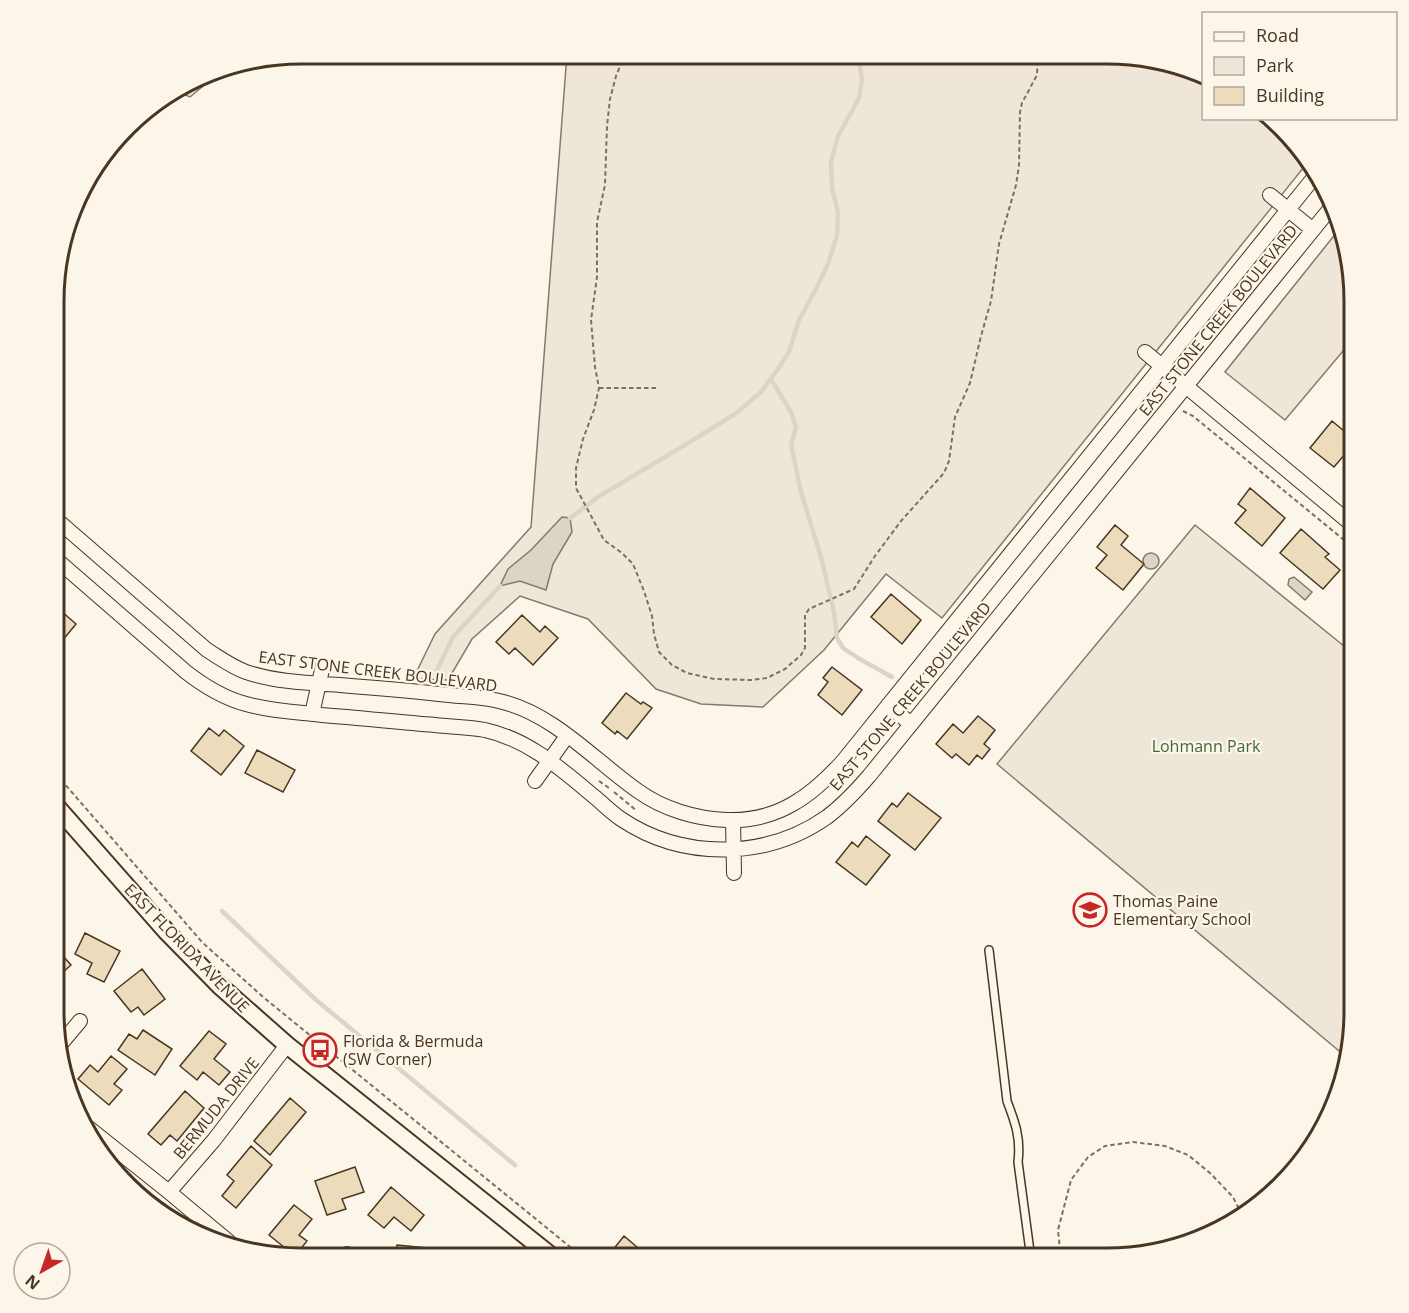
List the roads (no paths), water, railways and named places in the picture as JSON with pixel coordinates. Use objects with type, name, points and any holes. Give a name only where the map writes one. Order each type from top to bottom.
[{"type":"street","name":"EAST STONE CREEK BOULEVARD","points":[[64,526],[207,650],[230,665],[273,678],[503,702],[547,721],[638,791],[656,802],[700,817],[750,819],[791,805],[814,790],[844,760],[1312,181]]},
{"type":"street","points":[[1270,195],[1313,230]]},
{"type":"street","name":"EAST STONE CREEK BOULEVARD","points":[[64,566],[186,672],[204,686],[226,697],[280,711],[483,730],[519,741],[550,760],[620,818],[660,838],[693,848],[712,849],[734,849],[779,841],[806,829],[851,797],[1327,213]]},
{"type":"street","points":[[1145,352],[1344,514]]},
{"type":"street","points":[[312,714],[324,665]]},
{"type":"street","points":[[888,705],[911,724]]},
{"type":"street","points":[[535,781],[567,736]]},
{"type":"street","name":"EAST FLORIDA AVENUE","points":[[64,815],[173,939],[220,986],[287,1045],[541,1248]]},
{"type":"street","points":[[733,820],[734,873]]},
{"type":"street","points":[[66,1037],[80,1021]]},
{"type":"street","name":"BERMUDA DRIVE","points":[[169,1192],[214,1140],[287,1045]]},
{"type":"street","points":[[101,1137],[218,1233]]},
{"type":"lane","points":[[989,950],[1007,1101],[1016,1124],[1020,1147],[1018,1162],[1030,1248]]},
{"type":"waterway","points":[[570,518],[598,497],[735,414],[760,393],[789,352],[799,320],[828,264],[837,236],[838,212],[832,188],[831,162],[838,136],[859,98],[862,80],[860,64]]},
{"type":"waterway","points":[[771,379],[791,412],[796,427],[791,445],[801,492],[821,557],[834,612],[837,638],[843,648],[892,677]]},
{"type":"waterway","points":[[437,670],[453,637],[500,586]]},
{"type":"waterway","points":[[222,911],[315,999],[515,1165]]},
{"type":"place","name":"Thomas Paine Elementary School","points":[[1090,910]]},
{"type":"place","name":"Florida & Bermuda (SW Corner)","points":[[320,1050]]},
{"type":"park label","name":"Lohmann Park","points":[[1206,746]]}]
